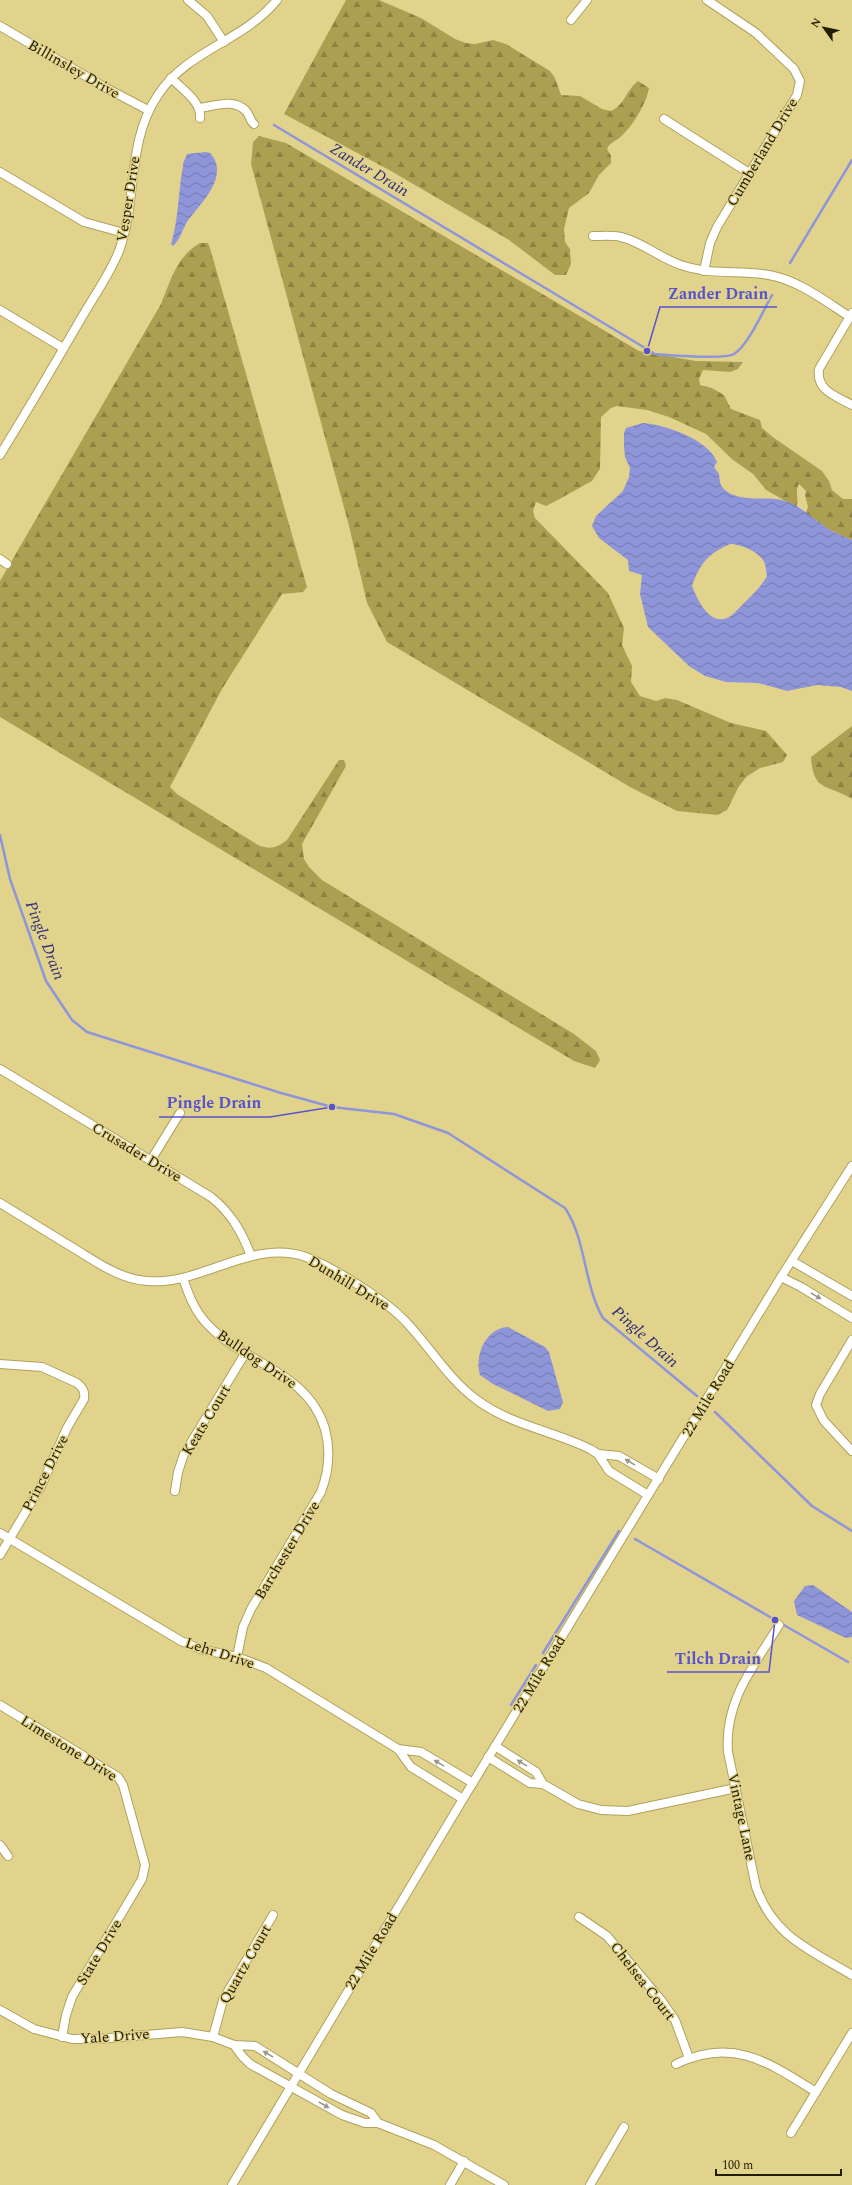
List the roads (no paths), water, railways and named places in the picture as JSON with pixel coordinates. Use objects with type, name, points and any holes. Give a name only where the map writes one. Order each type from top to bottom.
[{"type":"street","points":[[188,0],[207,16],[224,42]]},
{"type":"street","name":"Vesper Drive","points":[[1,451],[112,267],[124,233],[136,148],[148,110],[171,78],[195,58],[253,24],[277,0]]},
{"type":"street","points":[[570,20],[587,0]]},
{"type":"street","name":"Cumberland Drive","points":[[704,271],[710,243],[717,227],[796,95],[800,81],[794,69],[756,33],[707,0]]},
{"type":"street","name":"Billinsley Drive","points":[[0,26],[106,88],[148,110]]},
{"type":"street","points":[[171,78],[200,108],[200,118]]},
{"type":"street","points":[[200,108],[227,103],[238,106],[246,110],[250,121],[254,124]]},
{"type":"street","points":[[664,119],[749,173]]},
{"type":"street","points":[[0,172],[84,222],[124,233]]},
{"type":"street","points":[[593,236],[622,237],[672,262],[704,271],[761,274],[780,277],[800,286],[851,315],[819,369],[818,378],[820,385],[852,405]]},
{"type":"street","points":[[0,310],[64,348]]},
{"type":"street","name":"Crusader Drive","points":[[0,1069],[207,1194],[223,1207],[238,1226],[251,1256]]},
{"type":"street","points":[[151,1160],[180,1113]]},
{"type":"street","name":"22 Mile Road","points":[[232,2185],[289,2086],[463,1798],[792,1261],[852,1166]]},
{"type":"street","name":"Dunhill Drive","points":[[0,1203],[100,1264],[122,1275],[148,1282],[183,1278],[251,1256],[271,1253],[294,1254],[311,1259],[376,1297],[397,1312],[468,1392],[486,1406],[552,1435],[581,1445],[598,1454],[619,1456],[659,1479]]},
{"type":"street","points":[[792,1261],[852,1296]]},
{"type":"street","name":"Bulldog Drive","points":[[183,1278],[193,1304],[202,1318],[217,1333],[301,1388],[318,1412],[327,1442]]},
{"type":"street","points":[[782,1278],[852,1318]]},
{"type":"street","points":[[852,1340],[820,1394],[816,1405],[824,1421],[852,1451]]},
{"type":"street","name":"Keats Court","points":[[175,1491],[178,1472],[184,1454],[246,1352]]},
{"type":"street","name":"Prince Drive","points":[[0,1364],[42,1367],[71,1380],[84,1390],[84,1399],[67,1428],[46,1475],[0,1555]]},
{"type":"street","name":"Barchester Drive","points":[[237,1657],[243,1627],[251,1609],[321,1492],[327,1473],[329,1453],[327,1442]]},
{"type":"street","name":"Dunhill Drive","points":[[598,1454],[609,1471],[648,1495]]},
{"type":"street","name":"Lehr Drive","points":[[0,1533],[181,1641],[200,1649],[237,1657],[266,1668],[398,1749],[411,1767],[463,1798]]},
{"type":"street","name":"Vintage Lane","points":[[779,1625],[742,1686],[730,1712],[727,1742],[756,1887],[764,1908],[777,1925],[793,1939],[852,1975]]},
{"type":"street","name":"Limestone Drive","points":[[0,1705],[122,1780],[146,1870]]},
{"type":"street","points":[[495,1746],[536,1772],[544,1784],[578,1804],[610,1812],[628,1811],[736,1788]]},
{"type":"street","name":"Lehr Drive","points":[[398,1749],[421,1752],[473,1782]]},
{"type":"street","points":[[488,1757],[530,1783],[544,1784]]},
{"type":"street","points":[[0,1845],[8,1856]]},
{"type":"street","name":"State Drive","points":[[62,2037],[66,2015],[72,1997],[146,1870]]},
{"type":"street","name":"Quartz Court","points":[[213,2037],[223,2000],[273,1915]]},
{"type":"street","name":"Chelsea Court","points":[[579,1917],[607,1936],[661,2000],[675,2020],[689,2058]]},
{"type":"street","name":"Yale Drive","points":[[0,2010],[34,2029],[62,2037],[98,2040],[182,2032],[213,2037],[234,2045],[255,2046],[331,2094],[371,2113],[378,2123]]},
{"type":"street","points":[[791,2133],[852,2033]]},
{"type":"street","points":[[234,2045],[250,2064],[342,2115],[365,2123],[378,2123],[434,2145],[504,2185]]},
{"type":"street","points":[[676,2064],[689,2058],[720,2052],[746,2055],[763,2060],[816,2092]]},
{"type":"street","points":[[590,2185],[624,2127]]},
{"type":"street","points":[[450,2185],[464,2161]]},
{"type":"water","points":[[210,153],[216,162],[217,171],[215,180],[206,198],[187,222],[173,246],[171,244],[176,224],[184,161],[187,154]]},
{"type":"water","points":[[643,423],[652,424],[674,430],[696,440],[705,446],[712,454],[717,462],[714,467],[719,474],[721,484],[725,490],[731,494],[745,498],[775,499],[788,502],[800,508],[827,528],[852,540],[852,691],[841,687],[817,685],[787,691],[758,683],[726,682],[705,676],[689,666],[648,627],[640,594],[642,575],[629,571],[628,560],[599,538],[592,526],[596,516],[623,491],[629,477],[630,468],[625,457],[624,447],[624,433],[626,428]],"holes":[[[730,544],[734,544],[757,554],[765,563],[767,576],[756,591],[734,613],[727,618],[718,619],[713,617],[704,608],[692,586],[705,560],[722,548]]]},
{"type":"water","points":[[508,1327],[545,1347],[549,1352],[563,1402],[560,1409],[548,1411],[493,1384],[480,1375],[480,1351],[488,1337],[500,1329]]},
{"type":"water","points":[[813,1585],[852,1612],[852,1637],[846,1638],[797,1615],[794,1601],[805,1586]]},
{"type":"waterway","name":"Zander Drain","points":[[274,125],[655,354],[708,357],[728,356],[734,354],[750,336],[772,295]]},
{"type":"waterway","name":"Zander Drain","points":[[790,263],[852,160]]},
{"type":"waterway","name":"Pingle Drain","points":[[0,835],[10,879],[46,981],[72,1020],[87,1032],[281,1093],[332,1107],[394,1114],[448,1133],[565,1208],[572,1220],[577,1234],[592,1292],[603,1318],[697,1396]]},
{"type":"waterway","name":"Pingle Drain","points":[[715,1412],[812,1506],[852,1531]]},
{"type":"waterway","points":[[543,1653],[619,1531]]},
{"type":"waterway","points":[[635,1539],[848,1662]]},
{"type":"waterway","points":[[511,1705],[536,1665]]},
{"type":"place","name":"Zander Drain","points":[[647,351]]},
{"type":"place","name":"Pingle Drain","points":[[332,1107]]},
{"type":"place","name":"Tilch Drain","points":[[775,1620]]}]
